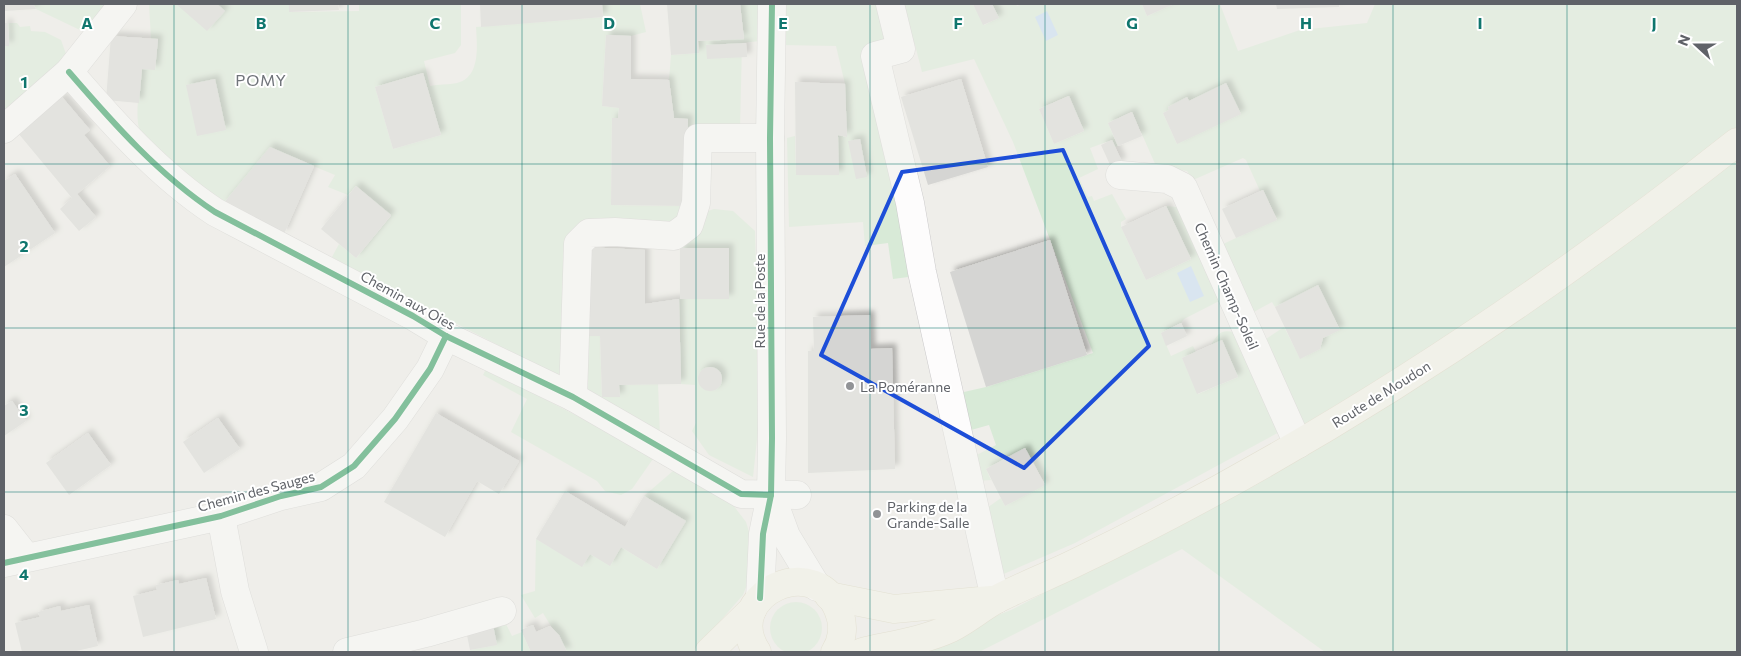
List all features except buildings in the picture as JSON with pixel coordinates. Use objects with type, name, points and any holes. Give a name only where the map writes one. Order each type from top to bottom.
[{"type":"main road","name":"Route de Moudon","points":[[862,652],[934,634],[952,627],[997,599],[1101,551],[1298,444],[1427,366],[1526,301],[1630,225],[1737,142]]},
{"type":"main road","name":"Route de Moudon","points":[[756,604],[772,587],[787,582],[802,582],[823,591],[894,609],[997,599]]},
{"type":"main road","points":[[823,591],[838,607],[842,621],[842,635],[835,652]]},
{"type":"main road","points":[[709,652],[756,604]]},
{"type":"main road","points":[[756,604],[749,628],[752,646],[757,652]]},
{"type":"street","points":[[4,129],[69,72],[123,4]]},
{"type":"street","name":"Rue de la Poste","points":[[772,4],[770,138],[786,536],[823,591]]},
{"type":"street","points":[[890,4],[901,48],[875,56],[910,203],[922,272],[991,581],[997,599]]},
{"type":"street","name":"Chemin aux Oies","points":[[69,72],[114,125],[189,195],[215,212],[413,316],[446,336],[572,397],[741,494],[784,495]]},
{"type":"street","points":[[572,397],[578,244],[589,233],[615,232],[674,236],[689,225],[696,203],[698,138],[770,138]]},
{"type":"street","name":"Chemin Champ-Soleil","points":[[1120,175],[1166,179],[1183,187],[1298,444]]},
{"type":"street","name":"Chemin des Sauges","points":[[4,529],[15,560],[221,516],[281,496],[321,487],[354,466],[396,419],[430,369],[446,336]]},
{"type":"street","name":"Rue de la Poste","points":[[756,604],[763,534],[784,495]]},
{"type":"street","name":"Chemin des Sauges","points":[[221,516],[235,591],[254,652]]},
{"type":"street","points":[[347,652],[426,633],[502,611]]},
{"type":"highlighted area","points":[[1063,150],[1149,346],[1024,468],[821,355],[902,172]]},
{"type":"green space","points":[[33,4],[110,4],[89,28],[80,30],[36,9]]},
{"type":"green space","points":[[149,4],[289,4],[290,12],[359,11],[359,4],[461,4],[461,45],[455,53],[424,61],[430,86],[457,83],[465,80],[470,74],[476,60],[476,27],[603,17],[602,4],[640,4],[646,32],[631,36],[606,35],[602,106],[619,108],[618,118],[612,118],[611,205],[687,206],[687,223],[584,225],[566,380],[391,290],[332,257],[339,244],[356,258],[391,216],[356,186],[348,195],[328,187],[335,175],[270,148],[223,204],[173,168],[149,144],[141,133],[138,123],[142,69],[155,69],[158,40],[151,39]],"holes":[[[423,73],[441,135],[393,149],[375,87]]]},
{"type":"green space","points":[[740,4],[759,4],[759,41],[742,43],[740,129],[687,131],[687,119],[674,118],[669,80],[671,55],[698,53],[698,41],[744,38]]},
{"type":"green space","points":[[784,4],[883,4],[891,37],[868,47],[916,276],[893,279],[888,243],[865,246],[863,222],[789,227],[787,138],[795,136],[796,175],[838,175],[838,135],[847,137],[845,84],[836,46],[782,45]]},
{"type":"green space","points":[[900,4],[973,4],[984,25],[998,18],[992,4],[1016,4],[1017,6],[1022,4],[1142,4],[1147,16],[1174,4],[1220,4],[1238,51],[1300,30],[1367,23],[1375,4],[1737,4],[1737,652],[1325,652],[1182,549],[979,652],[902,652],[1011,610],[1170,528],[1383,377],[1301,426],[1263,341],[1284,327],[1300,358],[1320,349],[1323,338],[1340,329],[1318,286],[1275,307],[1272,302],[1250,314],[1221,245],[1277,219],[1263,190],[1260,191],[1246,160],[1243,158],[1193,180],[1187,171],[1156,166],[1131,112],[1108,123],[1118,146],[1115,147],[1112,140],[1090,148],[1098,169],[1079,178],[1088,197],[1092,196],[1094,201],[1112,194],[1126,219],[1121,222],[1121,227],[1146,280],[1191,259],[1166,206],[1186,208],[1225,298],[1161,333],[1171,356],[1193,346],[1196,352],[1182,358],[1198,394],[1238,377],[1222,341],[1211,345],[1217,336],[1223,332],[1227,331],[1241,335],[1283,430],[1075,543],[999,576],[984,510],[1001,498],[1005,506],[1045,484],[1025,448],[986,469],[991,480],[977,481],[969,459],[996,445],[989,425],[964,432],[955,394],[986,387],[1093,353],[1013,142],[974,59],[922,72],[915,45]],"holes":[[[1226,84],[1177,144],[1163,113],[1169,110],[1168,107],[1187,98],[1189,101]],[[1068,96],[1084,131],[1054,144],[1039,109]]]},
{"type":"green space","points":[[8,23],[17,23],[20,27],[30,26],[31,31],[45,32],[61,40],[66,54],[52,71],[4,113],[4,46],[9,45]]},
{"type":"green space","points":[[714,209],[733,211],[755,231],[760,411],[753,477],[709,455],[692,431],[696,423],[695,385],[681,384],[679,299],[729,299],[728,248],[680,248],[702,213]]},
{"type":"green space","points":[[581,336],[600,336],[602,397],[620,397],[619,385],[658,384],[660,436],[585,393]]},
{"type":"green space","points":[[486,369],[655,456],[632,489],[621,495],[605,491],[597,481],[511,432],[527,399],[483,375]]},
{"type":"green space","points":[[673,471],[733,505],[746,522],[751,538],[748,582],[743,595],[693,652],[567,652],[543,613],[535,618],[521,595],[535,591],[536,539],[582,566],[590,554],[610,565],[621,547],[657,569],[685,521],[644,496]]},
{"type":"green space","points":[[796,602],[810,606],[818,614],[822,628],[818,642],[810,650],[796,654],[782,650],[774,642],[770,628],[774,614],[782,606]]},
{"type":"green space","points":[[504,620],[512,636],[522,632],[531,652],[471,652],[470,650],[496,645],[493,625]]},
{"type":"water","points":[[1047,11],[1058,35],[1046,41],[1035,17]]},
{"type":"water","points":[[1191,266],[1204,296],[1190,302],[1177,273]]},
{"type":"cycle path","points":[[760,598],[763,534],[771,495],[770,138],[772,4]]},
{"type":"cycle path","points":[[69,72],[102,110],[156,165],[215,212],[413,316],[446,336],[573,397],[741,494],[771,495]]},
{"type":"cycle path","points":[[4,563],[221,516],[281,496],[321,487],[354,466],[395,419],[430,369],[446,336]]},
{"type":"place","name":"La Poméranne","points":[[850,386]]},
{"type":"place","name":"Parking de la Grande-Salle","points":[[877,514]]},
{"type":"district","name":"POMY","points":[[261,79]]}]
